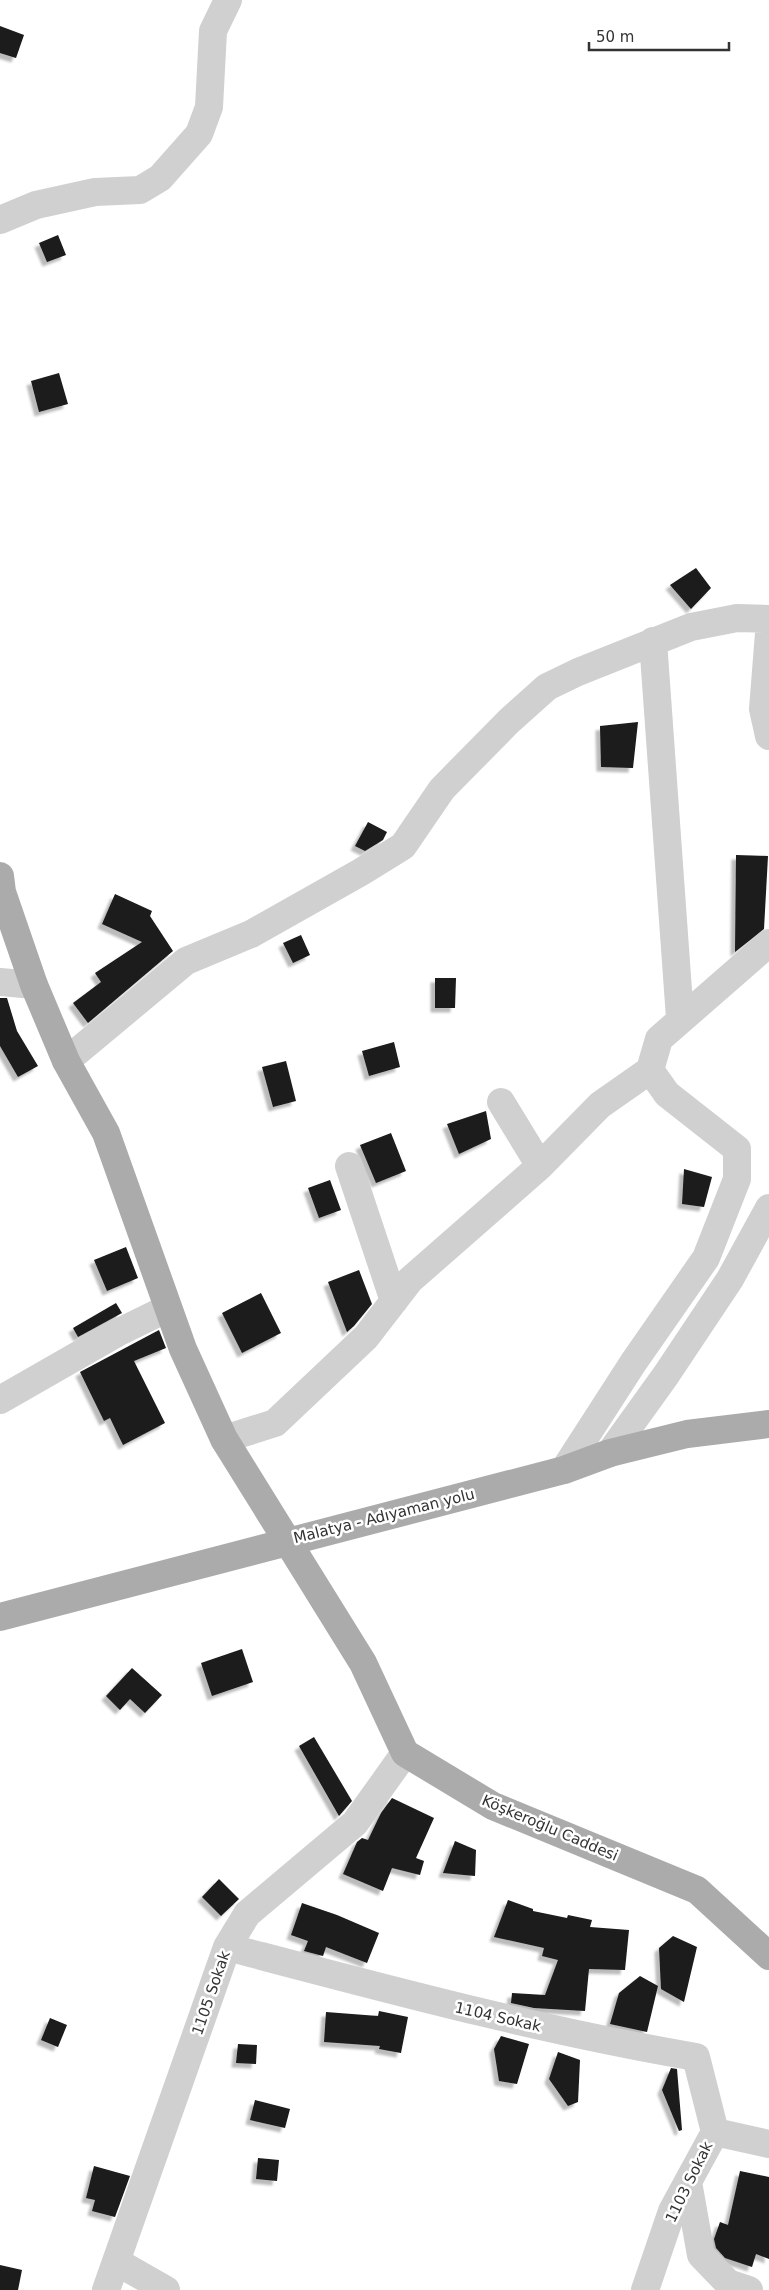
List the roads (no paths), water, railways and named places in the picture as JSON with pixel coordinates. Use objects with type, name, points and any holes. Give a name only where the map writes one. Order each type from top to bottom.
[{"type":"main road","points":[[0,876],[2,892],[34,985],[66,1062],[106,1133],[183,1349],[224,1438],[363,1662],[405,1753]]},
{"type":"main road","name":"Malatya - Adıyaman yolu","points":[[0,1617],[564,1470],[610,1454],[687,1434],[769,1424]]},
{"type":"main road","name":"Köşkeroğlu Caddesi","points":[[405,1753],[493,1806],[697,1890],[769,1956]]},
{"type":"street","points":[[0,220],[36,205],[95,192],[140,190],[160,178],[199,134],[209,107],[213,30],[228,0]]},
{"type":"street","points":[[66,1062],[186,962],[251,934],[403,846],[442,789],[509,721],[547,687],[578,672],[690,627],[737,618],[769,619]]},
{"type":"street","points":[[769,633],[763,709],[769,736]]},
{"type":"street","points":[[653,642],[680,1018]]},
{"type":"street","points":[[224,1438],[275,1423],[366,1337],[410,1280],[540,1166],[600,1105],[650,1070],[659,1039],[680,1018],[769,943]]},
{"type":"street","points":[[0,982],[34,985]]},
{"type":"street","points":[[564,1470],[633,1362],[706,1258],[737,1179],[737,1149],[667,1094],[650,1070]]},
{"type":"street","points":[[501,1102],[540,1166]]},
{"type":"street","points":[[349,1166],[394,1301]]},
{"type":"street","points":[[610,1454],[666,1376],[730,1279],[769,1208]]},
{"type":"street","points":[[0,1400],[116,1333],[168,1308]]},
{"type":"street","name":"1105 Sokak","points":[[106,2290],[227,1947],[247,1914],[354,1823],[405,1753]]},
{"type":"street","name":"1104 Sokak","points":[[227,1947],[452,2007],[630,2046],[696,2058],[715,2132]]},
{"type":"street","points":[[715,2132],[769,2144]]},
{"type":"street","name":"1103 Sokak","points":[[645,2290],[672,2212],[715,2132]]},
{"type":"street","points":[[688,2182],[701,2255],[728,2283],[750,2290]]},
{"type":"street","points":[[117,2262],[166,2290]]}]
